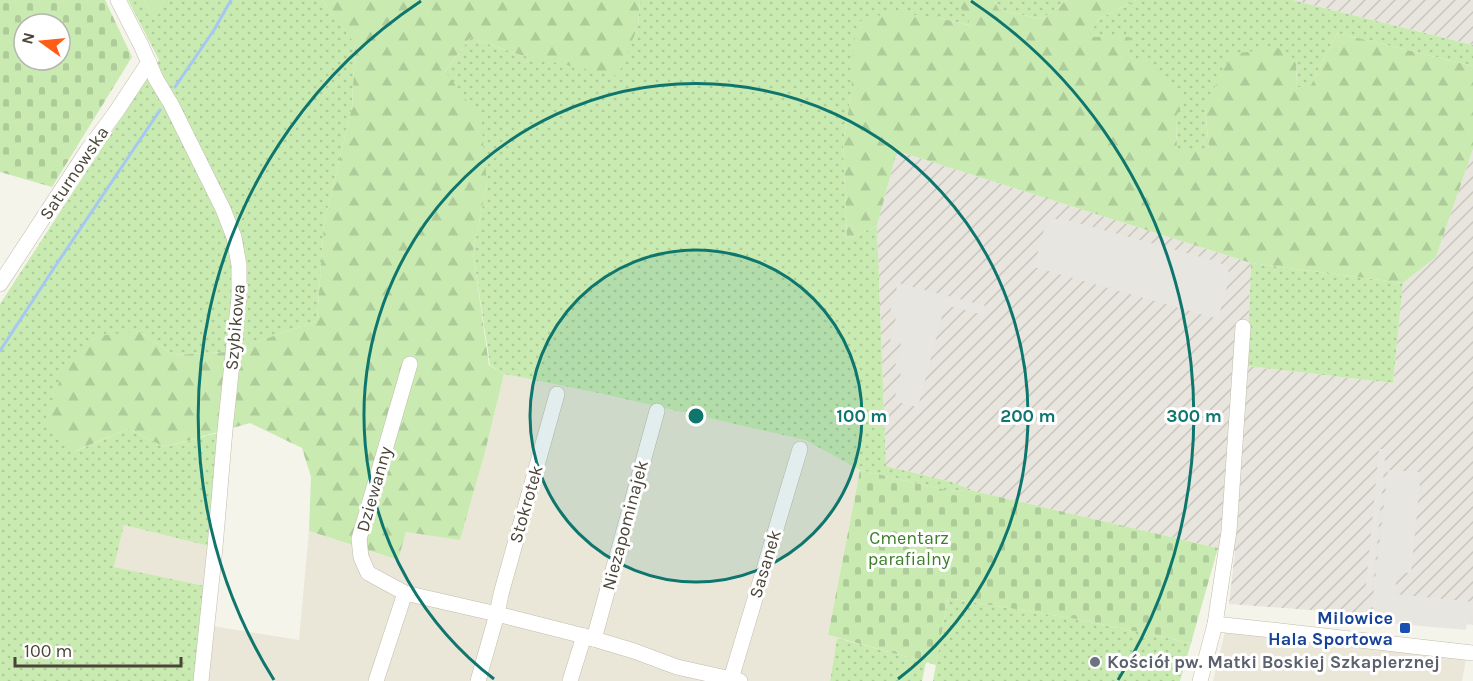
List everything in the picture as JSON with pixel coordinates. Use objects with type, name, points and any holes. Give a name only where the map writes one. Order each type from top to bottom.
[{"type":"street","name":"Szybikowa","points":[[118,0],[223,209],[234,237],[239,265],[239,297],[201,681]]},
{"type":"street","name":"Saturnowska","points":[[0,284],[80,161],[149,62]]},
{"type":"street","points":[[1200,681],[1215,624],[1230,522],[1244,327]]},
{"type":"street","name":"Dziewanny","points":[[410,364],[359,539],[361,557],[368,573],[405,592],[634,651],[675,674],[736,680]]},
{"type":"street","name":"Stokrotek","points":[[478,681],[557,394]]},
{"type":"street","name":"Niezapominajek","points":[[570,681],[589,638],[657,411]]},
{"type":"street","name":"Sasanek","points":[[736,680],[800,449]]},
{"type":"street","points":[[376,681],[405,592]]},
{"type":"street","points":[[1215,624],[1473,653]]},
{"type":"shaded area","points":[[1292,0],[1473,0],[1473,45]]},
{"type":"shaded area","points":[[1473,149],[1473,625],[1370,610],[1366,614],[1229,604],[1235,551],[974,491],[952,482],[886,466],[877,226],[897,151],[1251,263],[1247,366],[1393,383],[1403,283],[1436,257]]},
{"type":"shaded area","points":[[1053,219],[1064,219],[1219,262],[1226,267],[1230,275],[1218,319],[1034,267],[1045,226]]},
{"type":"shaded area","points":[[898,283],[986,306],[984,315],[945,305],[918,407],[894,401],[901,373],[894,371],[901,343],[890,340],[897,314],[890,312]]},
{"type":"shaded area","points":[[504,374],[805,440],[860,470],[828,635],[837,638],[830,681],[208,681],[212,626],[299,640],[309,531],[397,560],[406,532],[460,539]]},
{"type":"shaded area","points":[[1379,449],[1386,449],[1373,585],[1366,585]]},
{"type":"shaded area","points":[[1388,470],[1421,472],[1411,573],[1397,572],[1395,594],[1473,602],[1473,617],[1467,622],[1466,630],[1378,622],[1379,614],[1372,607]]},
{"type":"shaded area","points":[[124,525],[209,546],[205,586],[114,568]]},
{"type":"shaded area","points":[[1225,632],[1466,659],[1462,681],[1213,681]]},
{"type":"green space","points":[[0,0],[105,0],[132,57],[52,187],[0,172]]},
{"type":"green space","points":[[128,0],[144,0],[154,19],[165,0],[322,0],[355,43],[352,107],[324,223],[317,321],[227,352],[174,355],[139,331],[76,451],[128,429],[165,447],[221,432],[209,546],[124,525],[114,567],[205,586],[196,681],[0,681],[0,304],[159,60]]},
{"type":"green space","points":[[144,0],[165,0],[154,20]]},
{"type":"green space","points":[[322,0],[640,0],[638,26],[618,76],[524,56],[470,38],[445,71],[481,120],[487,184],[473,252],[489,365],[504,374],[460,540],[406,532],[398,560],[309,531],[311,477],[302,448],[250,423],[165,447],[128,429],[75,451],[45,420],[63,372],[99,336],[139,331],[174,355],[227,352],[317,321],[324,223],[352,107],[355,44]]},
{"type":"green space","points":[[640,0],[960,0],[960,7],[973,26],[940,18],[851,96],[843,142],[847,239],[877,226],[886,466],[952,482],[974,491],[946,490],[860,470],[805,440],[504,374],[490,365],[473,252],[487,184],[445,71],[470,38],[524,56],[638,26]]},
{"type":"green space","points":[[960,0],[994,0],[999,10],[1042,19],[1067,0],[1136,0],[1099,19],[1088,37],[1130,37],[1125,64],[1148,57],[1184,103],[1176,116],[1177,150],[1209,149],[1205,107],[1231,54],[1278,48],[1296,60],[1297,87],[1310,87],[1337,33],[1473,66],[1473,149],[1436,257],[1403,283],[1251,263],[897,151],[877,226],[847,239],[843,142],[851,96],[855,33],[860,21],[891,12],[940,18],[972,26],[960,7]]},
{"type":"green space","points":[[994,0],[1067,0],[1042,19],[999,10]]},
{"type":"green space","points":[[1136,0],[1292,0],[1473,45],[1473,66],[1337,33],[1310,87],[1297,87],[1296,60],[1205,107],[1209,150],[1177,150],[1176,116],[1125,64],[1087,37],[1099,19]]},
{"type":"green space","points":[[1251,263],[1403,283],[1393,383],[1247,366]]},
{"type":"green space","name":"Cmentarz parafialny","points":[[860,470],[946,490],[974,491],[1218,548],[1191,643],[1076,619],[948,598],[936,665],[828,635]]},
{"type":"green space","points":[[948,598],[1076,619],[1191,643],[1180,681],[933,681]]},
{"type":"green space","points":[[837,638],[926,662],[922,681],[830,681]]},
{"type":"waterway","points":[[175,87],[214,30],[231,0]]},
{"type":"waterway","points":[[0,351],[160,110]]},
{"type":"place","name":"Milowice Hala Sportowa","points":[[1405,628]]},
{"type":"place","name":"Kościół pw. Matki Boskiej Szkaplerznej","points":[[1095,662]]}]
